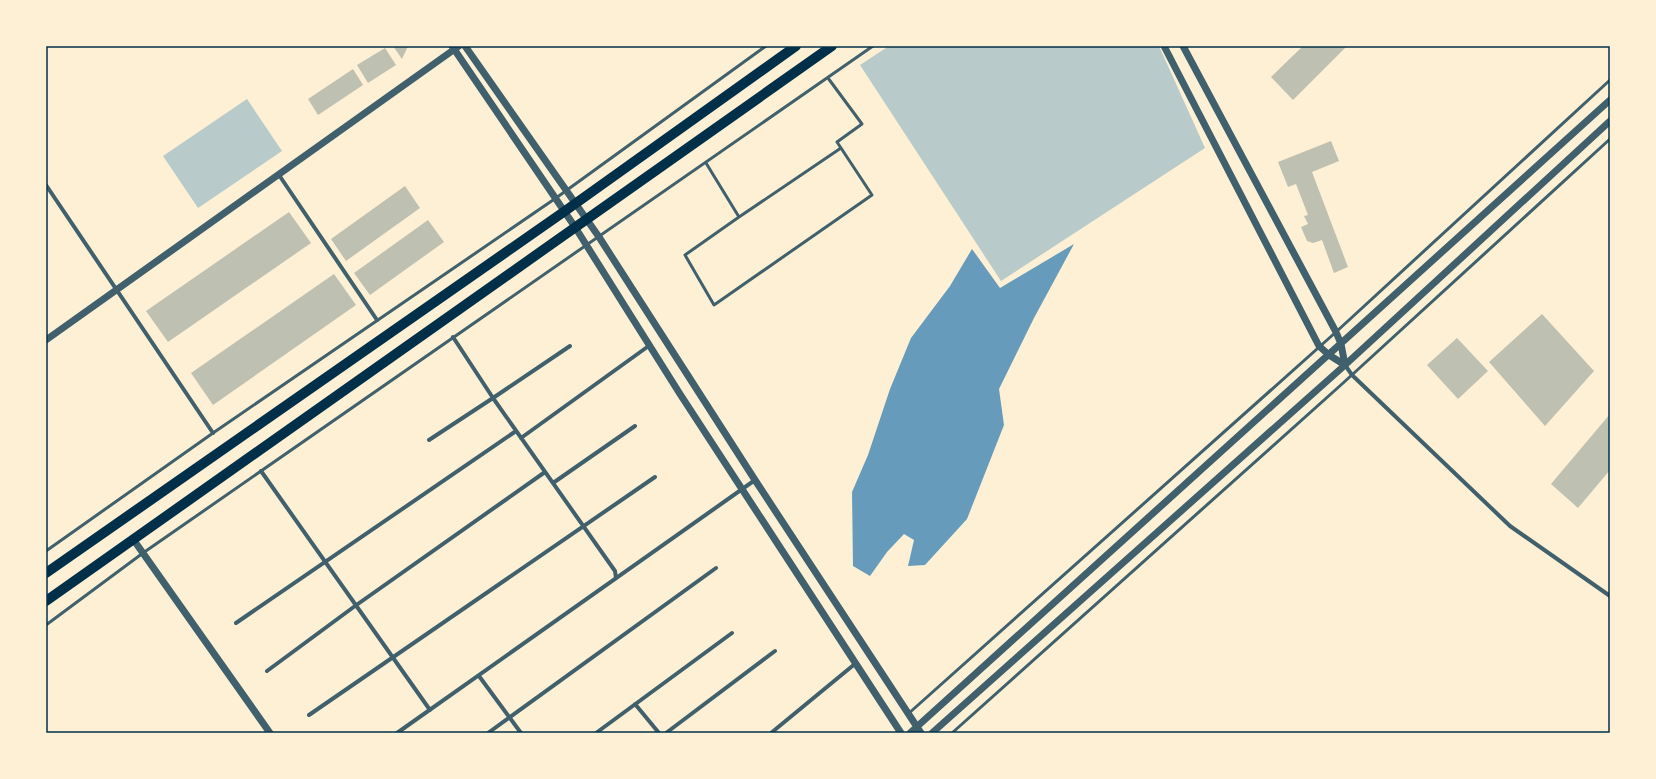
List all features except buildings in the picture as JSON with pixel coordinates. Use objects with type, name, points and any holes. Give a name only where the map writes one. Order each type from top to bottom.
[{"type":"main road","points":[[46,573],[565,212],[796,46]]},
{"type":"main road","points":[[46,601],[832,46]]},
{"type":"street","points":[[465,46],[599,237],[755,480],[919,730]]},
{"type":"street","points":[[1164,46],[1319,346],[1329,355],[1345,365],[1352,375],[1510,526],[1610,596]]},
{"type":"street","points":[[1183,46],[1336,332],[1341,344],[1345,365]]},
{"type":"street","points":[[46,340],[279,175],[455,47],[575,227],[901,733]]},
{"type":"street","points":[[910,733],[919,730],[1610,100]]},
{"type":"street","points":[[932,733],[1345,365],[1610,121]]},
{"type":"street","points":[[279,175],[377,320]]},
{"type":"street","points":[[46,184],[213,433]]},
{"type":"street","points":[[453,338],[493,398],[615,571],[616,578]]},
{"type":"street","points":[[521,438],[650,345]]},
{"type":"street","points":[[429,440],[570,346]]},
{"type":"street","points":[[553,483],[635,426]]},
{"type":"street","points":[[236,623],[326,563],[516,431]]},
{"type":"street","points":[[261,471],[430,710]]},
{"type":"street","points":[[267,671],[355,606],[545,472]]},
{"type":"street","points":[[309,715],[655,477]]},
{"type":"street","points":[[398,733],[755,480]]},
{"type":"street","points":[[133,539],[270,733]]},
{"type":"street","points":[[488,733],[716,568]]},
{"type":"street","points":[[596,733],[732,633]]},
{"type":"street","points":[[666,733],[775,651]]},
{"type":"street","points":[[771,733],[856,663]]},
{"type":"street","points":[[478,676],[521,733]]},
{"type":"street","points":[[635,704],[659,733]]},
{"type":"lane","points":[[46,551],[213,433],[556,198],[766,46]]},
{"type":"lane","points":[[46,625],[143,553],[873,46]]},
{"type":"lane","points":[[828,78],[862,124],[837,142],[841,148],[872,195],[714,305],[685,255],[841,148]]},
{"type":"lane","points":[[908,714],[1336,332],[1610,80]]},
{"type":"lane","points":[[952,733],[1352,375],[1610,139]]},
{"type":"lane","points":[[706,162],[739,217]]},
{"type":"shaded area","points":[[889,46],[1159,46],[1205,148],[1001,281],[860,65]]},
{"type":"shaded area","points":[[247,99],[282,151],[198,208],[163,156]]},
{"type":"water","points":[[1074,244],[1034,318],[999,389],[1004,425],[967,519],[925,565],[908,566],[914,540],[904,534],[887,552],[870,576],[853,566],[852,492],[868,455],[890,389],[911,338],[950,286],[972,249],[1000,288]]}]
